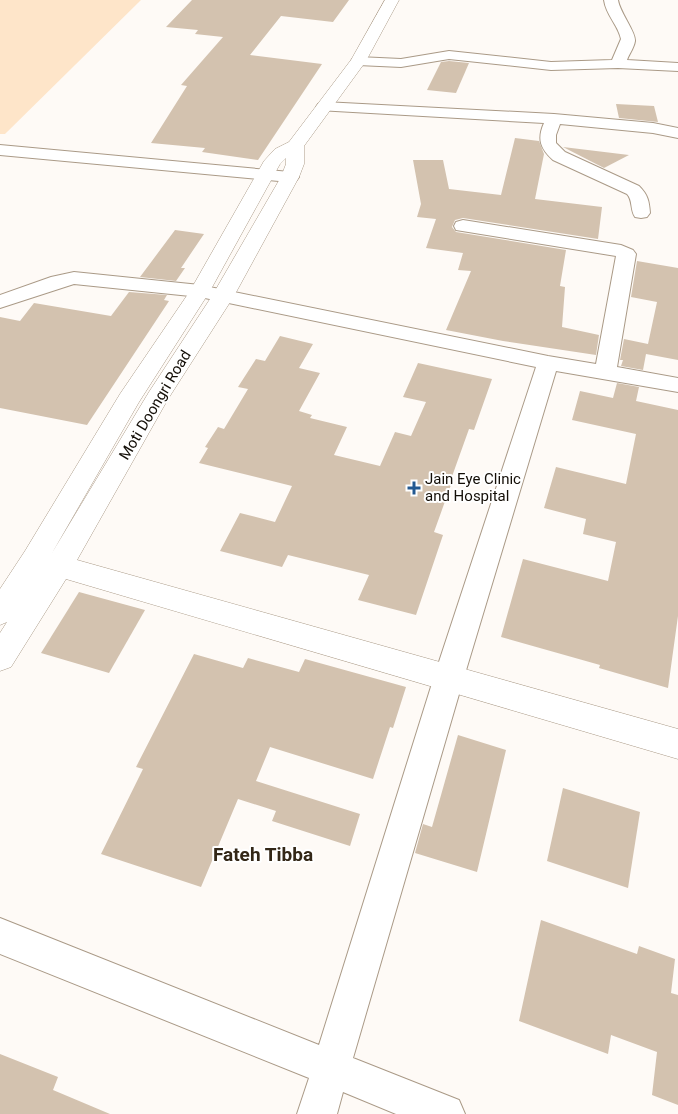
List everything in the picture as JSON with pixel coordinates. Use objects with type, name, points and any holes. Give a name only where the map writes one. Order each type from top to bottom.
[{"type":"street","name":"Moti Doongri Road","points":[[0,658],[140,382],[200,291],[273,162],[281,153],[295,146],[358,61],[392,0]]},
{"type":"street","points":[[612,0],[615,18],[626,31],[629,38],[627,45],[620,54],[618,64]]},
{"type":"street","points":[[358,61],[401,63],[449,55],[551,66],[618,64],[678,67]]},
{"type":"street","points":[[324,107],[554,119],[653,128],[678,133]]},
{"type":"street","points":[[554,119],[547,135],[547,142],[551,150],[559,156],[633,190],[639,196],[641,214]]},
{"type":"street","name":"Moti Doongri Road","points":[[0,613],[47,563],[223,296],[290,176],[295,164],[295,146]]},
{"type":"street","points":[[0,150],[290,176]]},
{"type":"street","points":[[463,226],[621,251],[626,254],[605,372]]},
{"type":"street","points":[[0,302],[58,281],[74,278],[200,291],[548,363],[678,385]]},
{"type":"street","points":[[317,1114],[449,677],[548,363]]},
{"type":"street","points":[[140,382],[165,386]]},
{"type":"street","points":[[47,563],[678,744]]},
{"type":"street","points":[[0,936],[444,1114]]},
{"type":"shaded area","points":[[0,0],[141,0],[5,134],[0,134]]},
{"type":"building","points":[[192,0],[349,0],[333,22],[281,16],[250,55],[322,64],[258,160],[202,152],[205,148],[151,143],[187,86],[181,85],[223,37],[195,34],[198,30],[166,27]]},
{"type":"building","points":[[441,62],[469,63],[456,93],[427,90]]},
{"type":"building","points":[[616,104],[654,106],[658,122],[619,118]]},
{"type":"building","points":[[515,138],[539,141],[544,154],[535,199],[602,207],[598,239],[463,218],[455,220],[452,227],[456,232],[566,250],[560,286],[565,287],[562,327],[599,335],[596,355],[446,330],[471,271],[458,270],[463,253],[426,248],[436,219],[417,217],[421,204],[413,160],[443,160],[449,189],[501,195]]},
{"type":"building","points":[[563,147],[629,155],[604,168]]},
{"type":"building","points":[[175,230],[204,234],[181,268],[185,268],[176,281],[140,277]]},
{"type":"building","points":[[637,261],[678,268],[678,360],[646,354],[643,370],[621,366],[623,360],[620,360],[624,339],[648,344],[657,302],[631,297]]},
{"type":"building","points":[[129,292],[167,295],[164,300],[169,301],[87,425],[0,408],[0,317],[20,321],[34,303],[111,316]]},
{"type":"building","points":[[280,336],[313,344],[299,368],[320,373],[299,411],[312,415],[310,418],[347,427],[334,455],[380,466],[395,432],[411,436],[426,402],[403,397],[418,363],[492,379],[474,430],[469,429],[450,482],[452,482],[434,532],[443,535],[416,615],[358,600],[369,575],[288,555],[282,567],[220,551],[240,513],[275,522],[292,486],[199,463],[208,448],[205,447],[218,427],[224,429],[248,389],[238,387],[256,359],[265,361]]},
{"type":"building","points":[[617,383],[639,387],[636,401],[678,410],[678,616],[668,688],[599,668],[600,665],[501,637],[523,559],[608,581],[616,542],[583,534],[586,519],[544,508],[556,467],[626,484],[636,434],[572,420],[580,391],[613,398]]},
{"type":"building","points":[[79,592],[145,610],[109,673],[41,653]]},
{"type":"building","points":[[194,654],[243,668],[248,658],[299,672],[305,659],[406,687],[393,728],[390,727],[373,779],[270,747],[256,781],[360,814],[350,846],[272,821],[276,811],[238,799],[201,887],[101,854],[143,769],[136,767]]},
{"type":"building","points":[[458,735],[506,750],[477,872],[415,853],[423,824],[432,827]]},
{"type":"building","points":[[563,788],[640,812],[628,888],[547,861]]},
{"type":"building","points":[[541,920],[637,954],[639,946],[675,959],[671,993],[678,995],[678,1105],[652,1095],[657,1052],[611,1035],[608,1054],[519,1021]]},
{"type":"building","points":[[0,1054],[58,1077],[53,1090],[110,1114],[0,1114]]},
{"type":"place","name":"Jain Eye Clinic and Hospital","points":[[414,488]]},
{"type":"district","name":"Fateh Tibba","points":[[263,854]]}]
